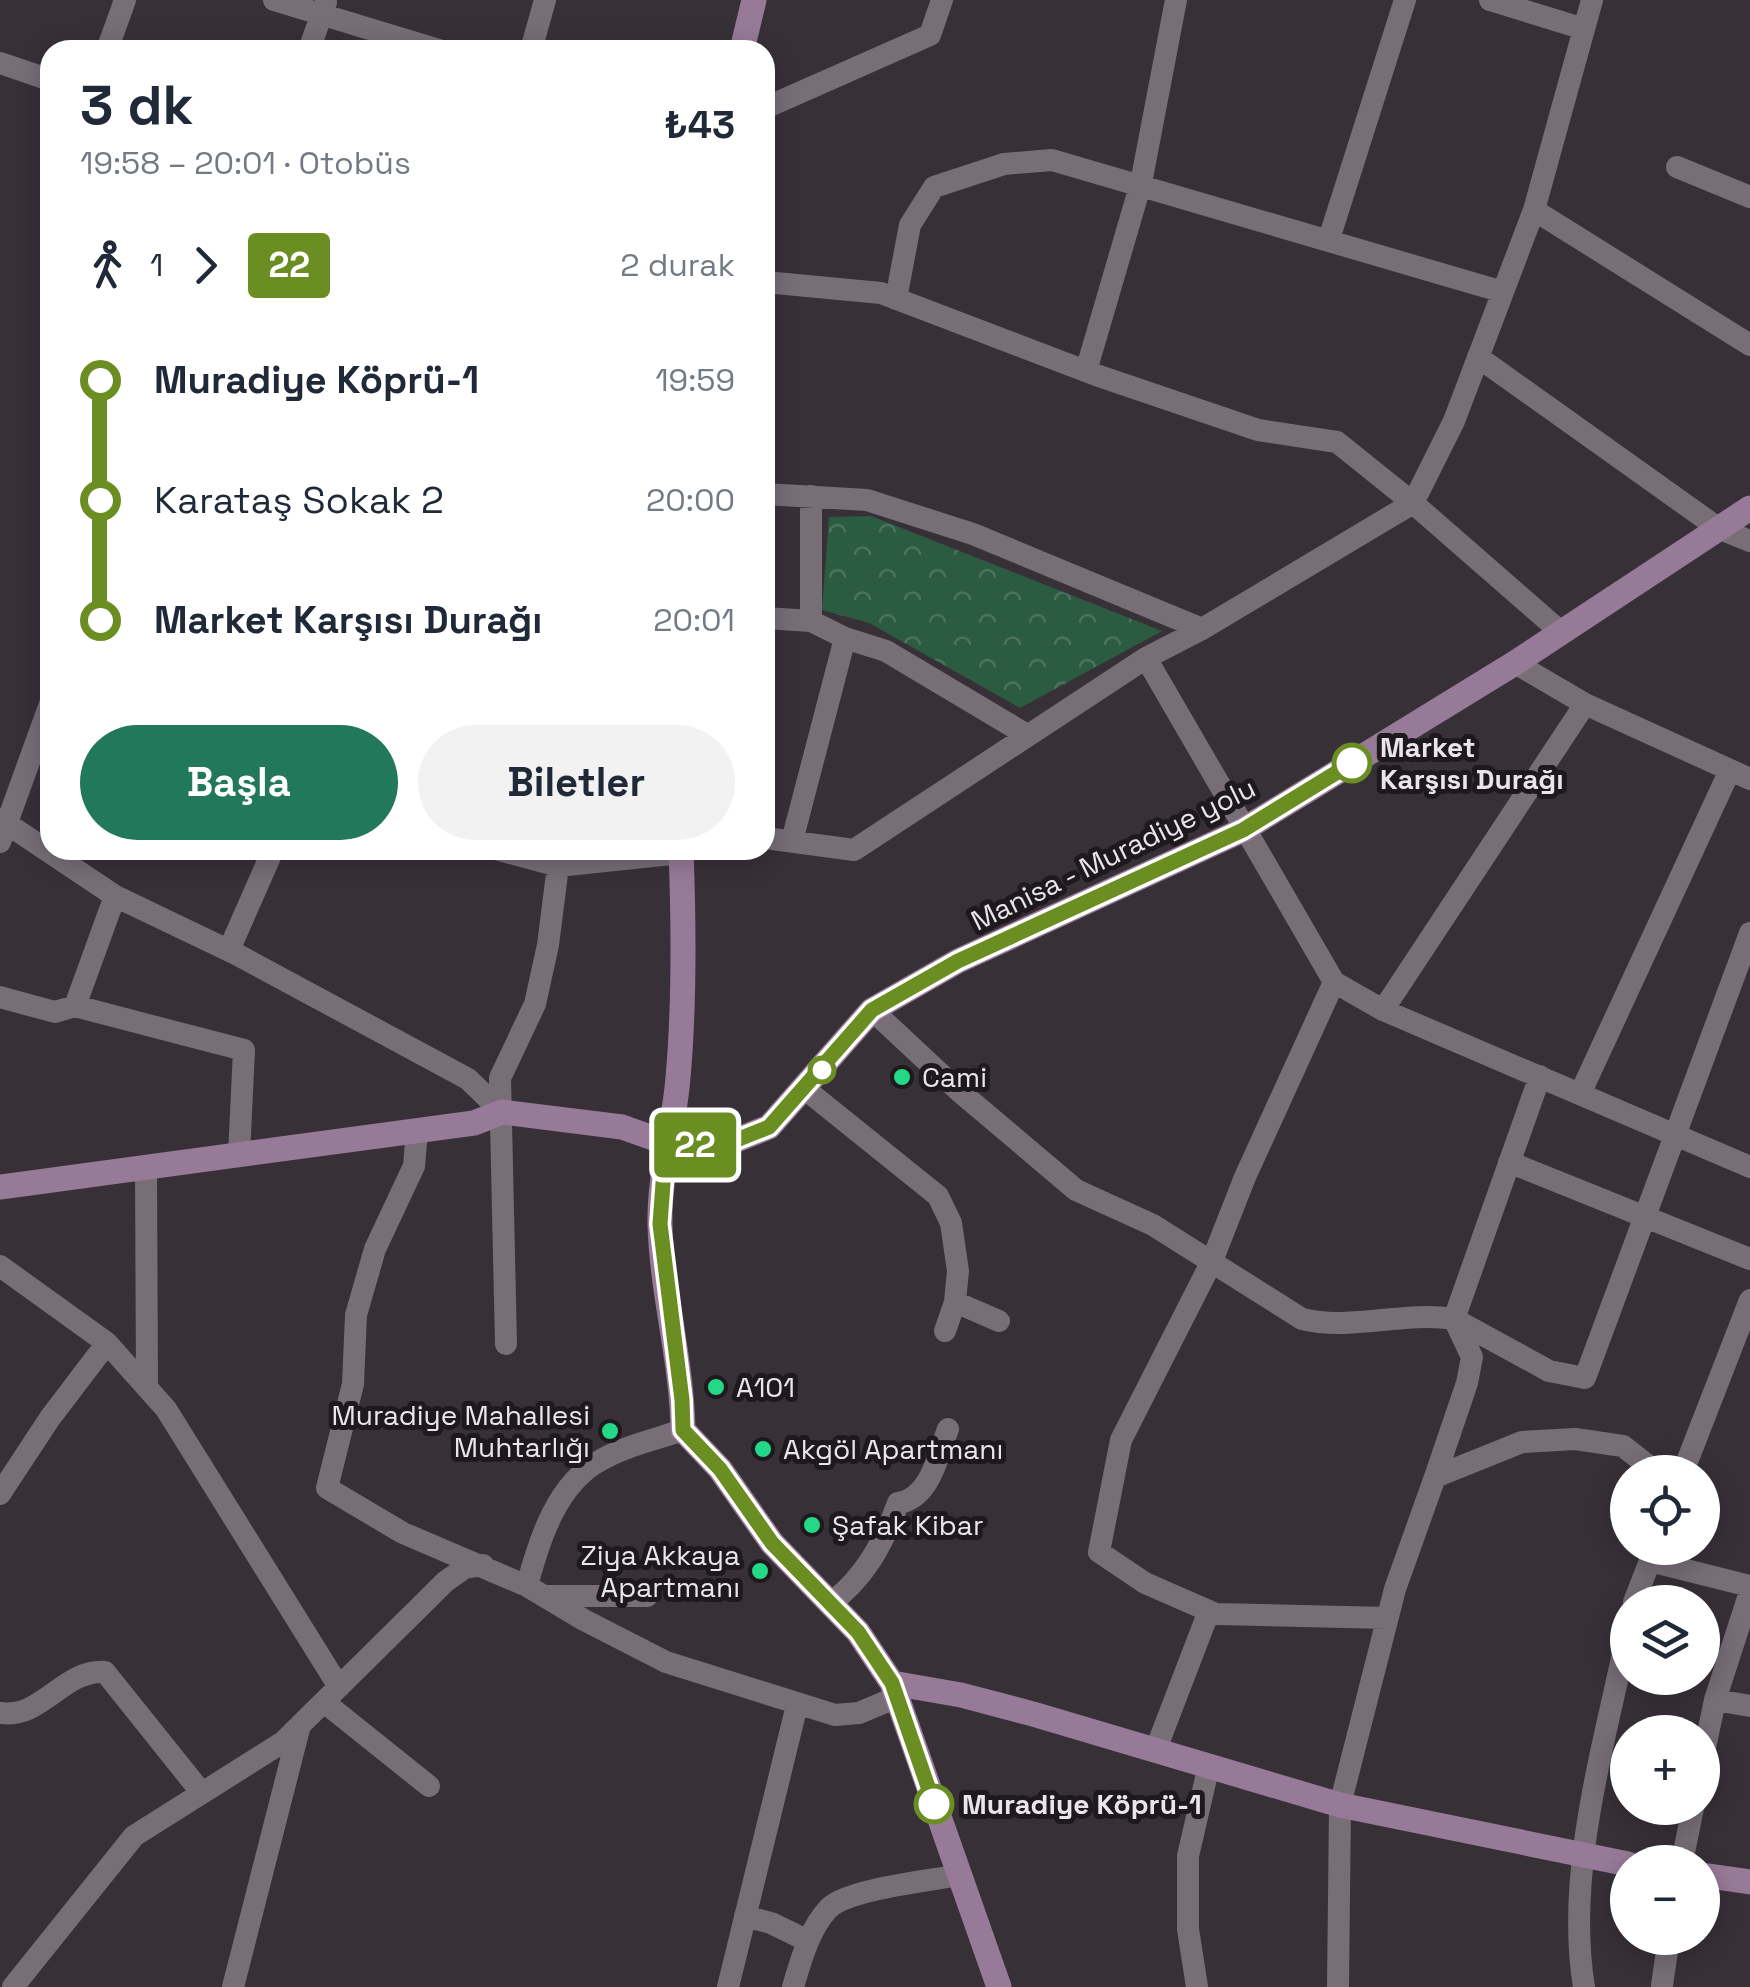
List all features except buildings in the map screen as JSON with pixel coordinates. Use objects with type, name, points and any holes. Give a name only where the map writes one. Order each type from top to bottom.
[{"type":"main road","points":[[744,40],[754,0]]},
{"type":"main road","name":"Manisa - Muradiye yolu","points":[[502,1112],[622,1127],[666,1143],[719,1147],[769,1127],[872,1010],[958,961],[1243,830],[1515,663],[1750,508]]},
{"type":"main road","points":[[681,860],[684,985],[677,1091],[666,1143],[660,1224],[683,1430],[720,1469],[772,1543],[858,1632],[894,1690],[999,1987]]},
{"type":"main road","points":[[0,1187],[474,1123],[502,1112]]},
{"type":"main road","points":[[894,1690],[961,1695],[1340,1805],[1610,1861]]},
{"type":"main road","points":[[1720,1878],[1750,1882]]},
{"type":"street","points":[[111,40],[125,0]]},
{"type":"street","points":[[274,0],[324,7],[412,40]]},
{"type":"street","points":[[534,40],[545,0]]},
{"type":"street","points":[[775,104],[930,35],[942,0]]},
{"type":"street","points":[[1086,371],[1140,183],[1176,0]]},
{"type":"street","points":[[1329,239],[1405,0]]},
{"type":"street","points":[[1490,0],[1584,29]]},
{"type":"street","points":[[775,839],[854,850],[1146,658],[1413,502],[1454,421],[1534,210],[1592,0]]},
{"type":"street","points":[[312,40],[324,7]]},
{"type":"street","points":[[0,63],[40,77]]},
{"type":"street","points":[[896,299],[910,225],[934,187],[1004,164],[1052,160],[1503,292]]},
{"type":"street","points":[[1676,166],[1750,197]]},
{"type":"street","points":[[1534,210],[1750,345]]},
{"type":"street","points":[[775,283],[880,293],[1086,371],[1258,430],[1336,442],[1413,502],[1562,633]]},
{"type":"street","points":[[1478,357],[1718,528],[1750,541]]},
{"type":"street","points":[[775,494],[867,500],[973,534],[1202,628]]},
{"type":"street","points":[[810,621],[811,496]]},
{"type":"street","points":[[775,619],[810,621],[886,651],[1027,735]]},
{"type":"street","points":[[792,841],[845,638]]},
{"type":"street","points":[[1146,658],[1334,982],[1383,1010],[1750,1167]]},
{"type":"street","points":[[1515,663],[1584,704],[1740,774],[1580,1094]]},
{"type":"street","points":[[1383,1010],[1584,704]]},
{"type":"street","points":[[40,730],[2,828],[40,851]]},
{"type":"street","points":[[55,860],[115,896],[228,950],[468,1079],[502,1112]]},
{"type":"street","points":[[228,950],[268,860]]},
{"type":"street","points":[[536,860],[558,866],[611,860]]},
{"type":"street","points":[[506,1344],[500,1078],[535,1004],[548,945],[558,866]]},
{"type":"street","points":[[75,1006],[115,896]]},
{"type":"street","points":[[872,1010],[1076,1190],[1152,1225],[1302,1318],[1326,1325],[1427,1314],[1454,1318],[1548,1371],[1585,1378],[1750,934]]},
{"type":"street","points":[[1334,982],[1245,1177],[1212,1262],[1121,1440],[1099,1552],[1145,1582],[1216,1614],[1387,1618]]},
{"type":"street","points":[[0,997],[55,1012],[75,1006],[244,1050],[239,1155]]},
{"type":"street","points":[[1338,1987],[1340,1805],[1387,1618],[1472,1357],[1454,1318],[1540,1076]]},
{"type":"street","points":[[805,1090],[938,1196],[951,1223],[958,1271],[955,1302],[945,1331]]},
{"type":"street","points":[[417,1131],[414,1166],[376,1249],[356,1315],[352,1384],[327,1488],[403,1534],[483,1565],[666,1662],[835,1715],[859,1713],[894,1690]]},
{"type":"street","points":[[1509,1162],[1750,1259]]},
{"type":"street","points":[[146,1167],[147,1387]]},
{"type":"street","points":[[0,1266],[107,1343],[166,1409],[331,1694],[429,1786]]},
{"type":"street","points":[[1690,1455],[1750,1300]]},
{"type":"street","points":[[955,1302],[999,1321]]},
{"type":"street","points":[[0,1494],[50,1418],[107,1343]]},
{"type":"street","points":[[830,1604],[848,1591],[884,1540],[898,1503],[911,1501],[919,1494],[948,1429]]},
{"type":"street","points":[[535,1591],[536,1551],[568,1487],[600,1460],[683,1430]]},
{"type":"street","points":[[1435,1477],[1522,1442],[1576,1439],[1623,1446],[1634,1455]]},
{"type":"street","points":[[13,1987],[134,1836],[283,1742],[446,1581],[465,1568],[483,1565]]},
{"type":"street","points":[[1683,1565],[1750,1589],[1712,1715]]},
{"type":"street","points":[[535,1591],[648,1596]]},
{"type":"street","points":[[1156,1749],[1209,1611]]},
{"type":"street","points":[[0,1713],[31,1710],[77,1676],[105,1672],[201,1792]]},
{"type":"street","points":[[1584,1987],[1579,1960],[1583,1857],[1615,1695]]},
{"type":"street","points":[[1715,1700],[1750,1706]]},
{"type":"street","points":[[728,1987],[796,1705]]},
{"type":"street","points":[[233,1987],[300,1726]]},
{"type":"street","points":[[1197,1987],[1188,1928],[1188,1856],[1209,1765]]},
{"type":"street","points":[[793,1987],[808,1941],[830,1908],[850,1894],[960,1875]]},
{"type":"street","points":[[745,1916],[771,1922],[808,1941]]},
{"type":"street","points":[[1662,1985],[1666,1955]]},
{"type":"street","points":[[0,1978],[36,1956]]},
{"type":"green space","points":[[871,516],[1162,631],[1020,708],[869,623],[822,610],[829,517]]},
{"type":"bus line","name":"22","points":[[934,1804],[892,1683],[858,1632],[772,1543],[720,1469],[683,1430],[660,1224],[666,1143],[719,1147],[769,1127],[872,1010],[958,961],[1243,830],[1352,763]]},
{"type":"place","name":"Market Karşısı Durağı","points":[[1352,763]]},
{"type":"place","name":"Cami","points":[[902,1077]]},
{"type":"place","name":"A101","points":[[716,1387]]},
{"type":"place","name":"Muradiye Mahallesi Muhtarlığı","points":[[610,1431]]},
{"type":"place","name":"Akgöl Apartmanı","points":[[763,1449]]},
{"type":"place","name":"Şafak Kibar","points":[[812,1525]]},
{"type":"place","name":"Ziya Akkaya Apartmanı","points":[[760,1571]]},
{"type":"place","name":"Muradiye Köprü-1","points":[[934,1804]]}]
